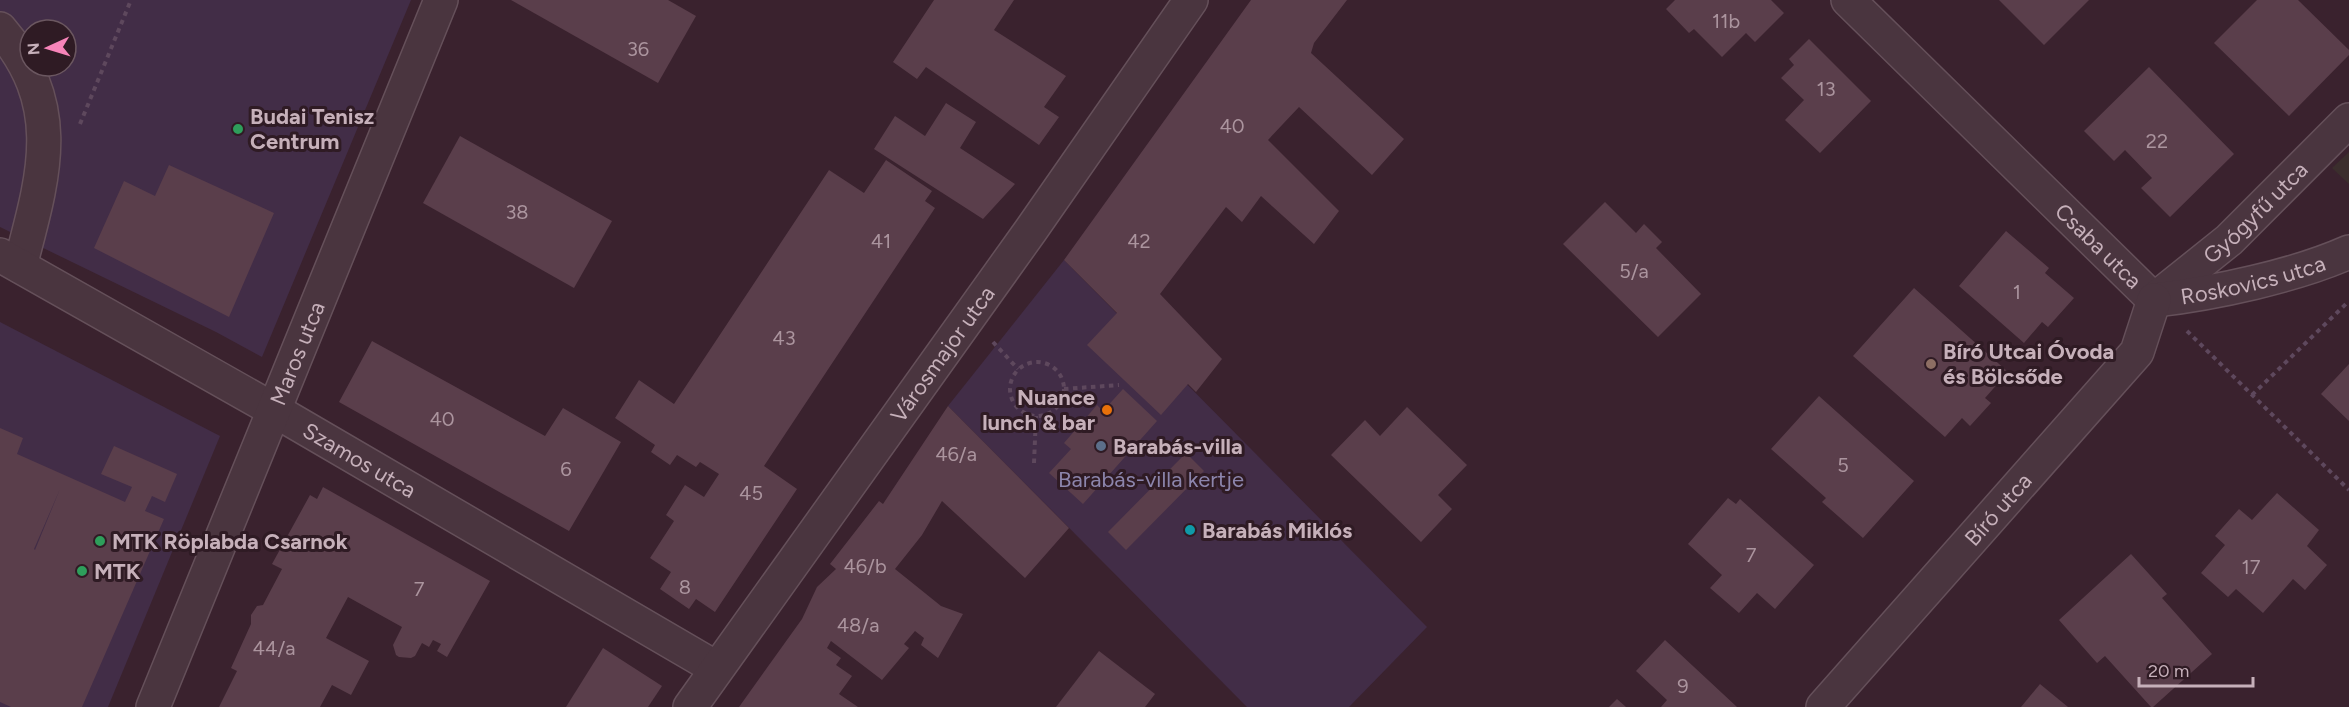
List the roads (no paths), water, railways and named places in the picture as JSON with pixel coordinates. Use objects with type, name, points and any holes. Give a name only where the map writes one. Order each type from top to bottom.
[{"type":"street","name":"Maros utca","points":[[153,707],[441,0]]},
{"type":"street","name":"Városmajor utca","points":[[690,707],[925,379],[1191,0]]},
{"type":"street","name":"Csaba utca","points":[[1848,0],[2154,300]]},
{"type":"street","points":[[0,29],[13,44],[40,101],[45,146],[41,186],[10,261]]},
{"type":"street","name":"Gyógyfű utca","points":[[2154,300],[2229,240],[2349,120]]},
{"type":"street","name":"Roskovics utca","points":[[2154,300],[2183,297],[2287,273],[2349,252]]},
{"type":"street","name":"Szamos utca","points":[[10,261],[274,410],[716,668]]},
{"type":"street","name":"Bíró utca","points":[[1822,707],[2137,352],[2154,300]]},
{"type":"place","name":"Budai Tenisz Centrum","points":[[238,129]]},
{"type":"place","name":"Bíró Utcai Óvoda és Bölcsőde","points":[[1931,364]]},
{"type":"place","name":"Nuance lunch & bar","points":[[1107,410]]},
{"type":"place","name":"Barabás-villa","points":[[1101,446]]},
{"type":"place","name":"Barabás Miklós","points":[[1190,530]]},
{"type":"place","name":"MTK Röplabda Csarnok","points":[[100,541]]},
{"type":"place","name":"MTK","points":[[82,571]]},
{"type":"park label","name":"Barabás-villa kertje","points":[[1151,479]]}]
